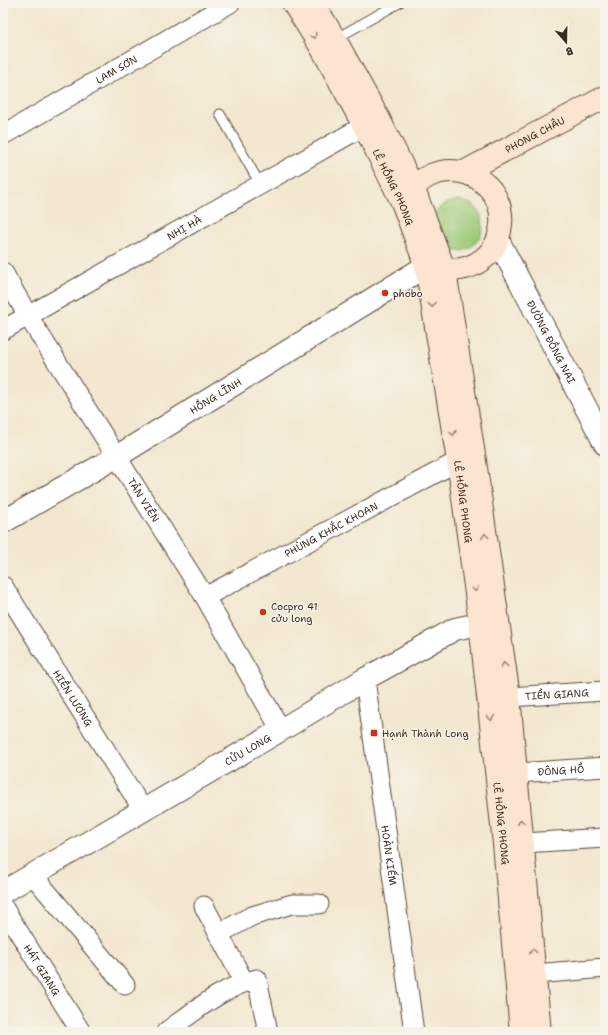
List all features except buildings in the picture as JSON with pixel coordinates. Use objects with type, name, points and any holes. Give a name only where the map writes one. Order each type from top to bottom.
[{"type":"main road","name":"LÊ HỒNG PHONG","points":[[293,3],[320,47],[364,126],[408,194]]},
{"type":"main road","name":"LÊ HỒNG PHONG","points":[[313,3],[378,117],[436,268],[475,461],[488,622],[499,789],[529,983],[540,1032]]},
{"type":"main road","name":"PHONG CHÂU","points":[[464,172],[605,97]]},
{"type":"main road","points":[[408,194],[430,175],[447,171],[464,172],[480,179],[492,191],[500,206],[502,223],[498,240],[489,254],[476,264],[461,270],[436,268]]},
{"type":"main road","name":"LÊ HỒNG PHONG","points":[[436,268],[458,461],[488,622],[509,697],[523,843],[529,983],[521,1032]]},
{"type":"street","name":"LAM SƠN","points":[[3,135],[230,3]]},
{"type":"street","name":"NHỊ HÀ","points":[[3,330],[364,126]]},
{"type":"street","name":"ĐƯỜNG ĐỒNG NAI","points":[[498,240],[605,444]]},
{"type":"street","name":"HỒNG LĨNH","points":[[3,522],[436,268]]},
{"type":"street","name":"TẢN VIÊN","points":[[3,272],[28,316],[205,597],[281,730]]},
{"type":"street","name":"PHÙNG KHẮC KHOAN","points":[[205,597],[458,461]]},
{"type":"street","name":"HIỀN LƯƠNG","points":[[3,586],[143,810]]},
{"type":"street","name":"CỬU LONG","points":[[3,892],[281,730],[365,679],[455,629],[488,622]]},
{"type":"street","name":"HOÀN KIẾM","points":[[365,679],[414,1032]]},
{"type":"street","name":"TIỀN GIANG","points":[[509,697],[605,691]]},
{"type":"street","name":"ĐÔNG HỒ","points":[[517,773],[605,767]]},
{"type":"street","points":[[523,843],[605,838]]},
{"type":"street","points":[[32,874],[125,985]]},
{"type":"street","points":[[218,934],[252,916],[265,912],[292,904],[319,904]]},
{"type":"street","points":[[204,906],[244,982]]},
{"type":"street","name":"HÁT GIANG","points":[[3,907],[81,1032]]},
{"type":"street","points":[[529,983],[605,968]]},
{"type":"street","points":[[166,1032],[220,994],[244,982],[257,979],[268,1032]]},
{"type":"lane","points":[[335,40],[399,3]]},
{"type":"lane","points":[[220,114],[260,184]]},
{"type":"green space","points":[[458,200],[469,203],[475,207],[482,220],[483,227],[476,243],[465,250],[456,251],[447,249],[433,217],[443,205]]},
{"type":"place","name":"phobo","points":[[385,293]]},
{"type":"place","name":"Cocpro 41 cửu long","points":[[263,612]]},
{"type":"place","name":"Hạnh Thành Long","points":[[374,733]]}]
